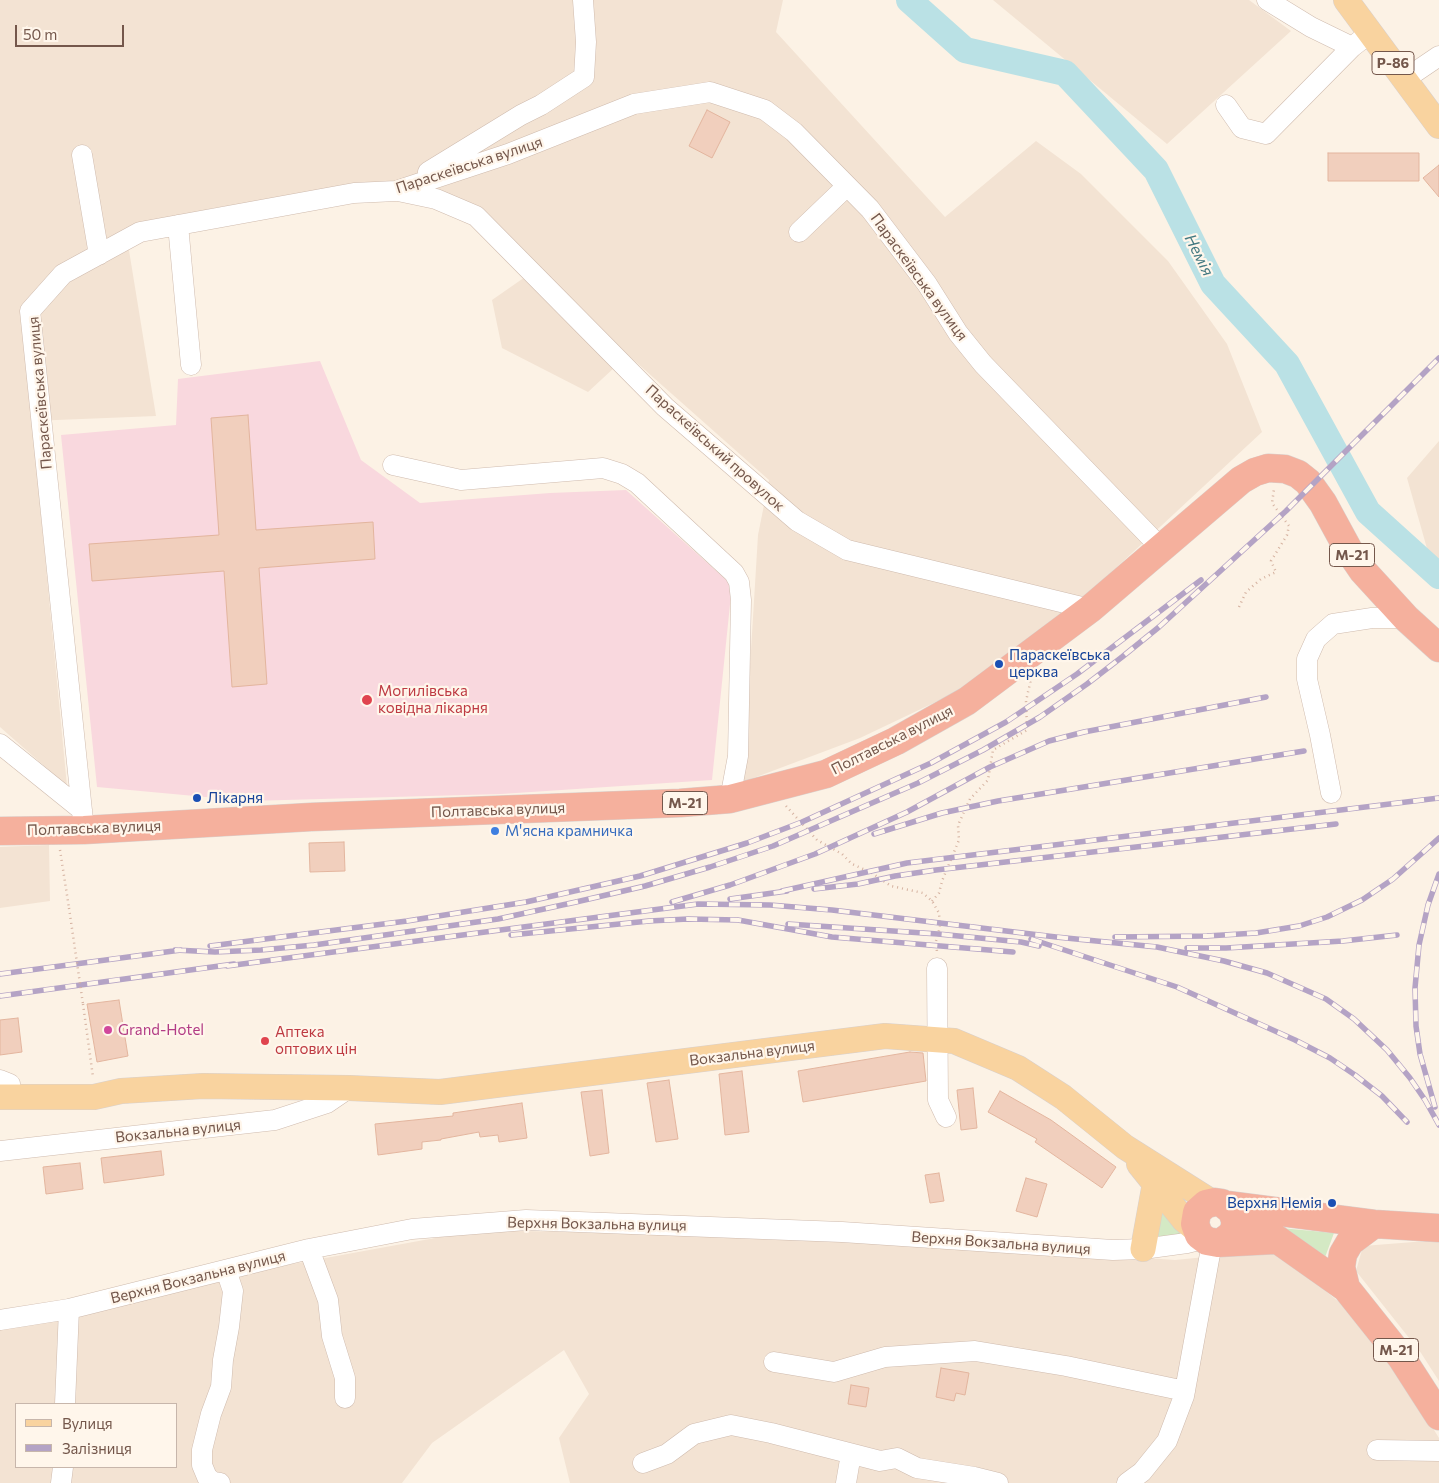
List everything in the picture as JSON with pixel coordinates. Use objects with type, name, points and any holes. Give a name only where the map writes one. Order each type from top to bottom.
[{"type":"highway","name":"Полтавська вулиця","points":[[0,831],[83,820],[310,816],[680,803],[730,799],[826,774],[896,742],[967,701],[1090,609],[1241,480],[1255,472],[1268,468],[1285,469],[1298,474],[1308,482],[1323,503],[1348,550],[1363,571],[1406,618],[1439,648]]},
{"type":"highway","name":"Вокзальна вулиця","points":[[1221,1227],[1287,1212],[1374,1224],[1439,1228]]},
{"type":"highway","name":"М-21","points":[[1346,1288],[1341,1267],[1343,1254],[1350,1242],[1374,1224]]},
{"type":"highway","name":"М-21","points":[[1221,1227],[1278,1240],[1346,1288],[1401,1357],[1439,1416]]},
{"type":"main road","name":"Р-86","points":[[1346,0],[1361,40],[1405,79],[1439,126]]},
{"type":"main road","name":"Вокзальна вулиця","points":[[2,1086],[94,1097],[121,1091],[203,1086],[349,1088],[440,1092],[885,1036],[954,1041],[1018,1068],[1063,1097],[1221,1227]]},
{"type":"main road","name":"Вокзальна вулиця","points":[[2,1086],[94,1086],[121,1091]]},
{"type":"main road","name":"Вокзальна вулиця","points":[[1125,1147],[1184,1220],[1221,1227]]},
{"type":"main road","points":[[1143,1249],[1155,1183]]},
{"type":"street","points":[[396,191],[521,115],[542,105],[584,78],[586,42],[583,0]]},
{"type":"street","points":[[1267,0],[1311,27],[1361,40]]},
{"type":"street","points":[[1226,104],[1242,128],[1266,134],[1361,40]]},
{"type":"street","points":[[1405,79],[1439,56]]},
{"type":"street","name":"Параскеївська вулиця","points":[[83,820],[30,311],[63,274],[140,232],[354,194],[396,191],[508,154],[634,104],[710,92],[765,110],[794,132],[870,209],[927,284],[958,333],[983,364],[1162,549]]},
{"type":"street","points":[[82,156],[99,255]]},
{"type":"street","points":[[798,232],[847,186]]},
{"type":"street","name":"Параскеївський провулок","points":[[396,191],[436,199],[476,216],[665,407],[797,520],[847,550],[1090,609]]},
{"type":"street","points":[[178,225],[191,365]]},
{"type":"street","points":[[393,465],[461,480],[603,468],[622,474],[637,483],[734,573],[739,582],[741,610],[738,756],[730,799]]},
{"type":"street","points":[[1331,793],[1307,679],[1307,659],[1316,639],[1332,624],[1362,619],[1406,618]]},
{"type":"street","points":[[0,744],[83,820]]},
{"type":"street","points":[[937,968],[938,1100],[946,1117]]},
{"type":"street","name":"Вокзальна вулиця","points":[[0,1151],[275,1120],[327,1103],[349,1088]]},
{"type":"street","name":"Верхня Вокзальна вулиця","points":[[0,1320],[69,1309],[309,1249],[412,1229],[526,1220],[842,1232],[1113,1250],[1143,1249],[1187,1243],[1221,1227]]},
{"type":"street","points":[[1127,1483],[1142,1472],[1166,1441],[1185,1391],[1221,1227]]},
{"type":"street","points":[[309,1249],[328,1300],[332,1336],[345,1378],[345,1398]]},
{"type":"street","points":[[220,1483],[212,1482],[207,1476],[202,1466],[202,1450],[211,1414],[221,1387],[232,1291],[226,1270]]},
{"type":"street","points":[[65,1403],[69,1309]]},
{"type":"street","points":[[774,1362],[834,1372],[885,1357],[974,1351],[1066,1366],[1185,1391]]},
{"type":"street","points":[[643,1463],[667,1454],[694,1434],[731,1424],[771,1432],[880,1461],[896,1458],[917,1468],[974,1477],[998,1483]]},
{"type":"street","points":[[1377,1450],[1439,1451]]},
{"type":"street","points":[[846,1483],[852,1454]]},
{"type":"street","points":[[60,1483],[63,1468]]},
{"type":"path","points":[[1238,607],[1246,592],[1261,579],[1276,572],[1271,562],[1288,535],[1289,526],[1272,503],[1275,469]]},
{"type":"path","points":[[932,901],[940,893],[942,881],[959,840],[958,825],[970,799],[988,780],[993,750],[1027,730],[1026,701],[1032,669],[1028,657]]},
{"type":"path","points":[[756,792],[782,803],[817,840],[842,854],[852,864],[872,873],[891,886],[923,893],[932,901],[939,913],[940,927],[936,941],[937,968]]},
{"type":"path","points":[[63,865],[94,1086]]},
{"type":"shaded area","points":[[0,0],[783,0],[776,32],[945,217],[1036,141],[1081,174],[1168,261],[1227,344],[1262,432],[1088,594],[963,689],[860,738],[743,782],[758,535],[769,480],[628,355],[588,392],[502,348],[492,300],[538,268],[485,212],[381,185],[213,208],[126,232],[156,416],[32,421],[67,786],[0,727]]},
{"type":"shaded area","points":[[993,0],[1249,0],[1291,31],[1167,144]]},
{"type":"shaded area","points":[[320,361],[361,460],[420,503],[550,493],[626,490],[732,585],[712,780],[501,794],[249,801],[97,787],[61,435],[176,425],[178,379]]},
{"type":"shaded area","points":[[1439,441],[1439,563],[1428,552],[1407,478]]},
{"type":"shaded area","points":[[49,845],[50,901],[0,908],[0,847]]},
{"type":"shaded area","points":[[479,1230],[870,1239],[1175,1260],[1276,1250],[1339,1302],[1408,1388],[1439,1438],[1439,1483],[570,1483],[559,1438],[589,1394],[564,1350],[432,1443],[402,1483],[0,1483],[0,1325],[130,1303],[287,1265]]},
{"type":"shaded area","points":[[1439,1240],[1439,1381],[1421,1353],[1356,1271],[1363,1246]]},
{"type":"green space","points":[[1163,1203],[1185,1232],[1179,1240],[1154,1239]]},
{"type":"green space","points":[[1270,1227],[1334,1233],[1324,1260]]},
{"type":"building","points":[[707,110],[730,122],[712,158],[689,146]]},
{"type":"building","points":[[1328,153],[1419,153],[1419,181],[1328,181]]},
{"type":"building","points":[[1439,165],[1439,197],[1423,178]]},
{"type":"building","points":[[248,415],[256,530],[373,522],[375,559],[259,568],[267,684],[232,687],[224,571],[92,581],[89,544],[219,535],[211,418]]},
{"type":"building","points":[[344,842],[345,871],[310,872],[309,843]]},
{"type":"building","name":"Grand-Hotel","points":[[119,1000],[128,1056],[97,1062],[87,1004]]},
{"type":"building","points":[[18,1018],[22,1052],[0,1055],[0,1020]]},
{"type":"building","points":[[910,1052],[923,1053],[926,1081],[803,1102],[798,1071]]},
{"type":"building","points":[[742,1071],[749,1132],[725,1135],[719,1074]]},
{"type":"building","points":[[669,1080],[678,1139],[656,1142],[647,1083]]},
{"type":"building","points":[[973,1088],[977,1128],[961,1130],[957,1090]]},
{"type":"building","points":[[602,1090],[609,1153],[590,1156],[581,1092]]},
{"type":"building","points":[[1000,1091],[1051,1120],[1116,1167],[1102,1188],[1035,1142],[1037,1139],[988,1112]]},
{"type":"building","points":[[522,1103],[527,1138],[499,1142],[498,1135],[480,1137],[479,1132],[422,1142],[422,1149],[378,1155],[375,1124],[453,1116],[453,1113]]},
{"type":"building","points":[[161,1151],[164,1175],[104,1183],[101,1158]]},
{"type":"building","points":[[80,1163],[83,1189],[46,1194],[43,1167]]},
{"type":"building","points":[[939,1173],[944,1201],[930,1203],[925,1175]]},
{"type":"building","points":[[1026,1178],[1047,1184],[1037,1217],[1016,1211]]},
{"type":"building","points":[[941,1368],[969,1373],[965,1395],[956,1393],[954,1401],[936,1397]]},
{"type":"building","points":[[851,1385],[869,1388],[866,1407],[848,1404]]},
{"type":"waterway","name":"Немія","points":[[909,0],[965,50],[1065,73],[1156,170],[1213,284],[1287,364],[1368,512],[1439,576]]},
{"type":"railway","points":[[175,950],[215,952],[314,945],[498,919],[576,902],[645,886],[773,846],[918,783],[983,750],[1040,717],[1087,684],[1159,627],[1286,511],[1439,358]]},
{"type":"railway","points":[[210,946],[407,921],[526,902],[640,876],[747,843],[802,822],[931,763],[1006,722],[1077,674],[1201,580]]},
{"type":"railway","points":[[672,902],[730,885],[815,854],[907,812],[990,767],[1049,741],[1084,732],[1266,697]]},
{"type":"railway","points":[[874,834],[942,813],[998,801],[1304,751]]},
{"type":"railway","points":[[782,891],[907,863],[1439,798]]},
{"type":"railway","points":[[814,889],[858,884],[936,870],[1336,824]]},
{"type":"railway","points":[[1115,937],[1207,936],[1256,933],[1299,926],[1327,917],[1362,900],[1393,879],[1439,838]]},
{"type":"railway","points":[[1435,1107],[1420,1054],[1416,1026],[1415,988],[1419,945],[1428,905],[1439,874]]},
{"type":"railway","points":[[730,899],[787,891]]},
{"type":"railway","points":[[227,966],[698,904],[770,905],[832,910],[1157,947],[1224,961],[1267,973],[1326,999],[1354,1019],[1387,1050],[1410,1078],[1439,1125]]},
{"type":"railway","points":[[511,935],[649,921],[688,919],[738,920],[832,937],[1013,952]]},
{"type":"railway","points":[[788,924],[938,934],[1021,942],[1039,946]]},
{"type":"railway","points":[[1187,948],[1226,948],[1343,941],[1397,935]]},
{"type":"railway","points":[[1031,939],[1177,987],[1295,1040],[1330,1058],[1355,1075],[1382,1096],[1407,1122]]},
{"type":"railway","points":[[0,974],[181,950]]},
{"type":"railway","points":[[0,996],[234,964]]},
{"type":"place","name":"Параскеївська церква","points":[[999,664]]},
{"type":"place","name":"Могилівська ковідна лікарня","points":[[367,700]]},
{"type":"place","name":"Лікарня","points":[[197,798]]},
{"type":"place","name":"М'ясна крамничка","points":[[495,831]]},
{"type":"place","name":"Grand-Hotel","points":[[108,1030]]},
{"type":"place","name":"Аптека оптових цін","points":[[265,1041]]},
{"type":"place","name":"Верхня Немія","points":[[1332,1203]]}]
